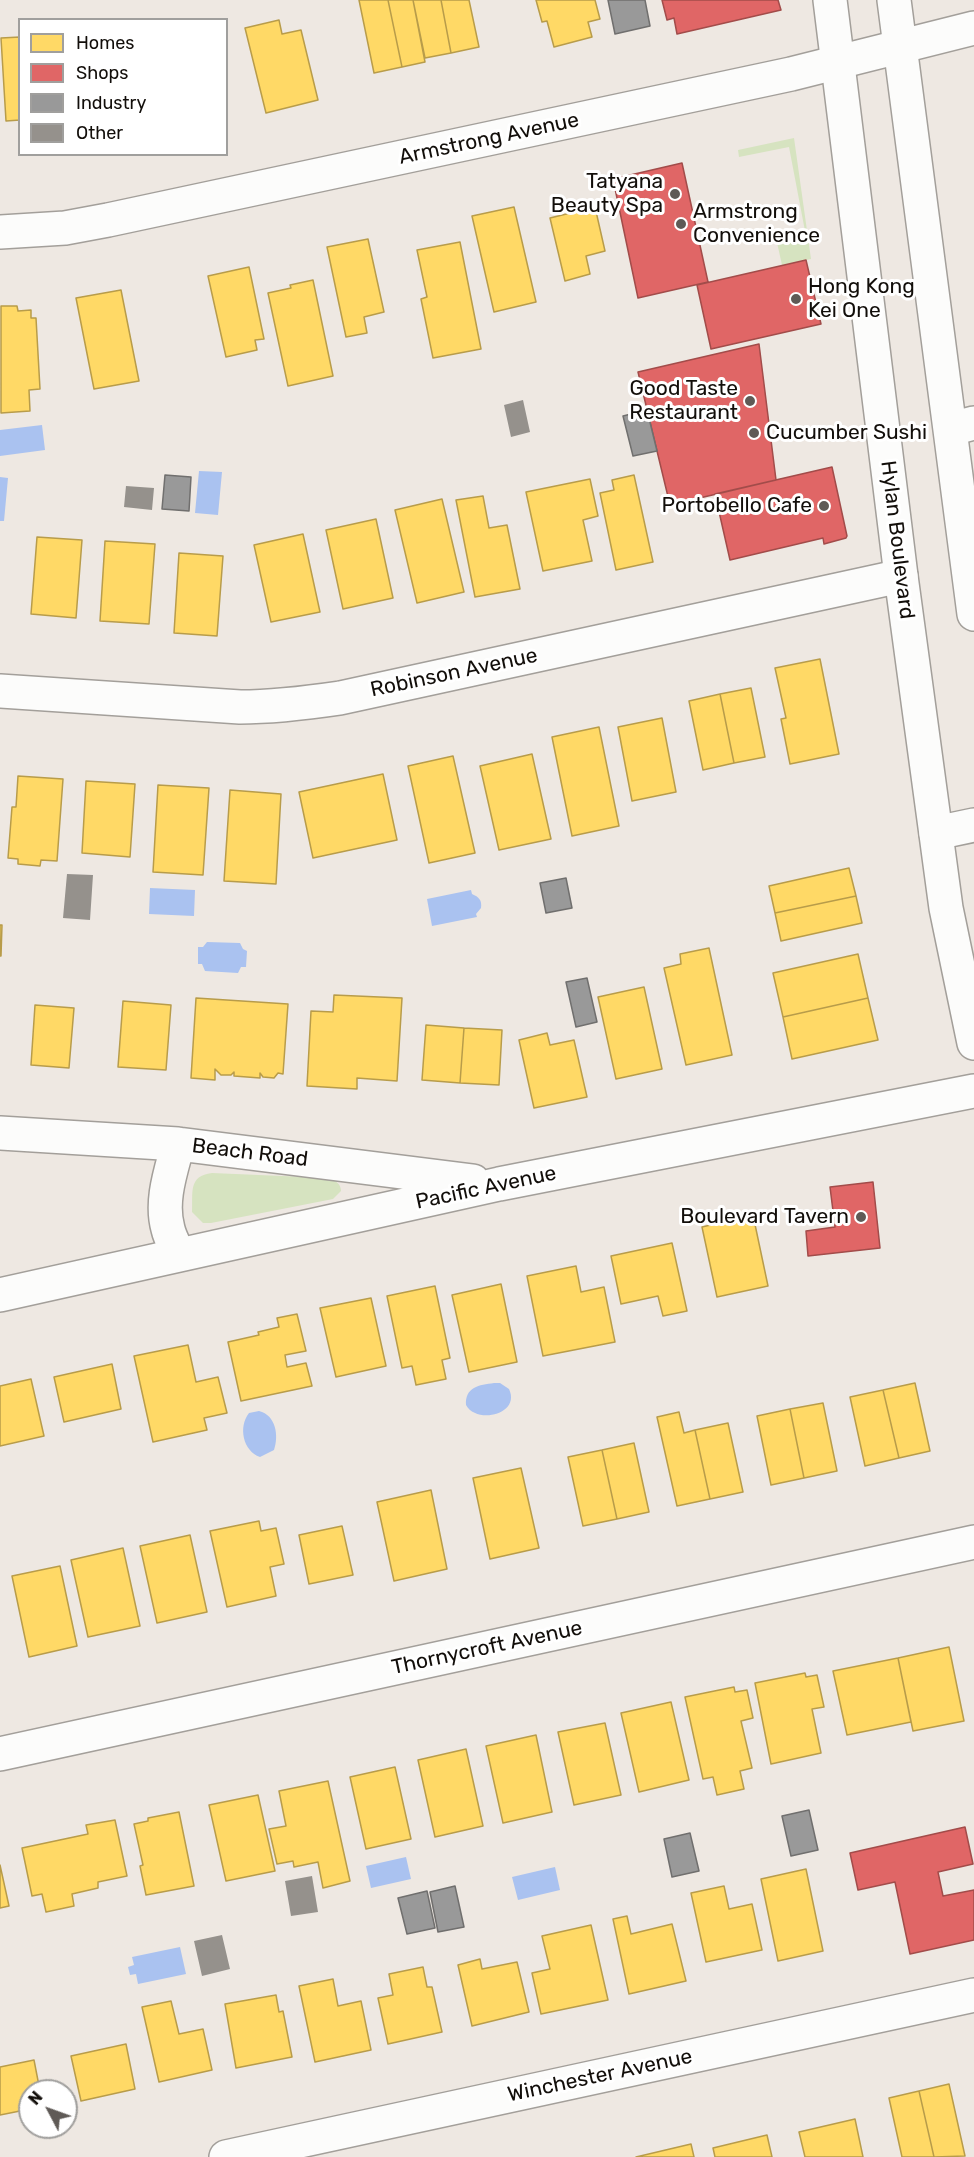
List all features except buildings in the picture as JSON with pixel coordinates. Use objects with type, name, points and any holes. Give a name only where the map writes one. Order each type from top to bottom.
[{"type":"street","name":"Hylan Boulevard","points":[[830,0],[901,576],[946,908],[974,1043]]},
{"type":"street","points":[[894,0],[963,426],[974,614]]},
{"type":"street","name":"Armstrong Avenue","points":[[0,232],[65,228],[108,220],[701,94],[837,63],[974,28]]},
{"type":"street","name":"Robinson Avenue","points":[[0,691],[240,706],[272,707],[306,703],[340,698],[901,576]]},
{"type":"street","points":[[936,833],[974,825]]},
{"type":"street","name":"Pacific Avenue","points":[[0,1295],[499,1184],[974,1090]]},
{"type":"street","name":"Beach Road","points":[[0,1133],[178,1144],[499,1184]]},
{"type":"street","points":[[178,1144],[167,1189],[165,1210],[168,1229],[179,1255]]},
{"type":"street","name":"Thornycroft Avenue","points":[[0,1754],[974,1542]]},
{"type":"street","name":"Winchester Avenue","points":[[226,2157],[974,1995]]},
{"type":"green space","points":[[794,138],[811,259],[782,265],[776,238],[805,231],[789,147],[739,157],[738,150]]},
{"type":"green space","points":[[212,1173],[329,1178],[338,1183],[341,1191],[333,1199],[203,1223],[192,1212],[193,1186],[199,1178]]},
{"type":"water","points":[[42,425],[45,450],[0,456],[0,430]]},
{"type":"water","points":[[199,471],[222,472],[218,515],[195,513]]},
{"type":"water","points":[[0,477],[8,478],[4,521],[0,521]]},
{"type":"water","points":[[150,888],[195,890],[194,916],[149,914]]},
{"type":"water","points":[[471,890],[481,903],[477,917],[432,926],[427,899]]},
{"type":"water","points":[[207,942],[240,943],[247,951],[246,967],[241,967],[238,973],[205,971],[202,964],[198,964],[198,947],[203,947]]},
{"type":"water","points":[[500,1383],[509,1389],[511,1398],[509,1405],[496,1414],[479,1414],[471,1411],[466,1405],[470,1391],[478,1386]]},
{"type":"water","points":[[259,1411],[265,1413],[273,1421],[276,1433],[274,1450],[260,1457],[254,1454],[246,1444],[243,1431],[249,1413]]},
{"type":"water","points":[[406,1857],[411,1879],[371,1888],[366,1866]]},
{"type":"water","points":[[555,1867],[560,1890],[518,1900],[512,1877]]},
{"type":"water","points":[[180,1947],[186,1974],[138,1984],[136,1974],[130,1975],[128,1967],[134,1965],[132,1957]]},
{"type":"place","name":"Tatyana Beauty Spa","points":[[675,194]]},
{"type":"place","name":"Armstrong Convenience","points":[[681,224]]},
{"type":"place","name":"Hong Kong Kei One","points":[[796,299]]},
{"type":"place","name":"Good Taste Restaurant","points":[[750,401]]},
{"type":"place","name":"Cucumber Sushi","points":[[754,433]]},
{"type":"place","name":"Portobello Cafe","points":[[824,506]]},
{"type":"place","name":"Boulevard Tavern","points":[[861,1217]]}]
